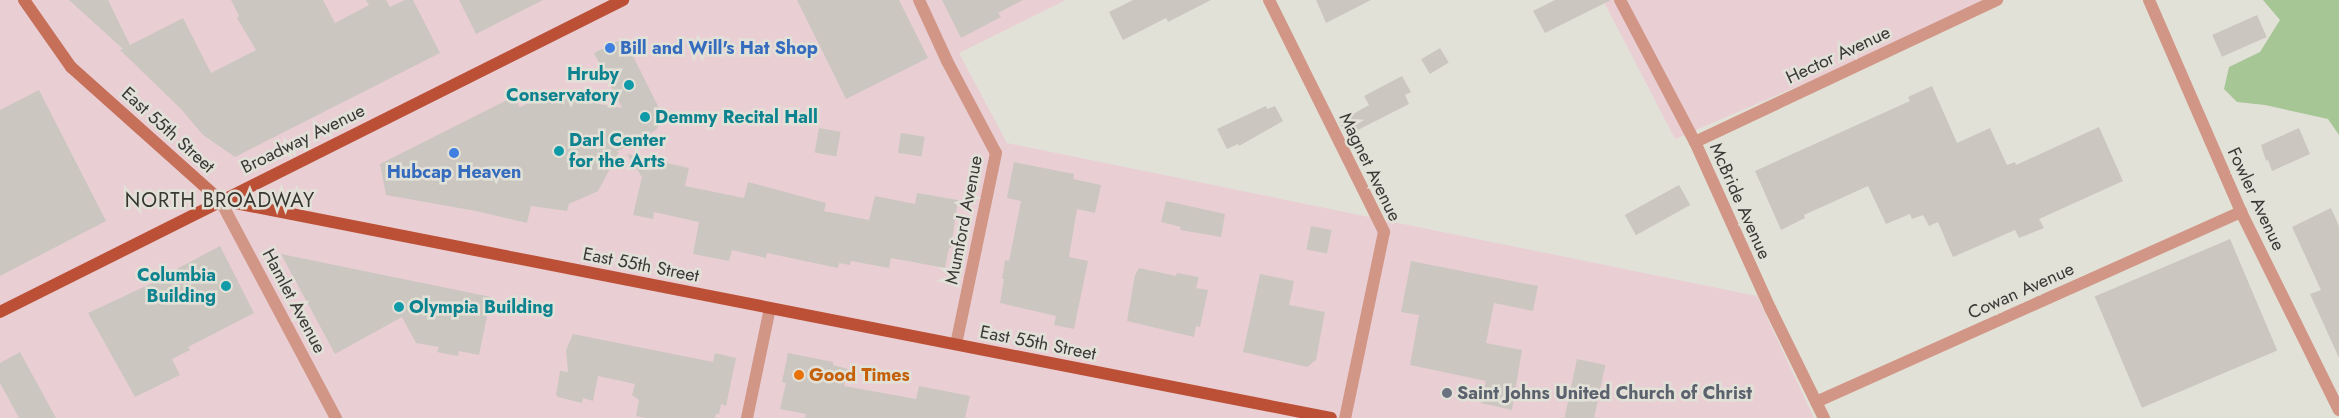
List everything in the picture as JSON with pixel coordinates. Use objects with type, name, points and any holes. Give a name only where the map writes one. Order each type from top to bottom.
[{"type":"main road","name":"Broadway Avenue","points":[[0,312],[220,200],[623,0]]},
{"type":"main road","name":"East 55th Street","points":[[220,200],[1331,418]]},
{"type":"street","name":"East 55th Street","points":[[24,0],[71,67],[220,200]]},
{"type":"street","name":"Mumford Avenue","points":[[919,0],[947,61],[996,153],[956,344]]},
{"type":"street","name":"Magnet Avenue","points":[[1269,0],[1384,232],[1345,418]]},
{"type":"street","name":"McBride Avenue","points":[[1620,0],[1695,142],[1770,308],[1824,418]]},
{"type":"street","name":"Hector Avenue","points":[[1695,142],[1997,0]]},
{"type":"street","name":"Fowler Avenue","points":[[2149,0],[2241,212],[2339,410]]},
{"type":"street","name":"Hamlet Avenue","points":[[220,200],[336,418]]},
{"type":"street","name":"Cowan Avenue","points":[[1816,402],[2241,212]]},
{"type":"street","points":[[747,418],[770,308]]},
{"type":"shaded area","points":[[0,0],[1066,0],[959,53],[1007,143],[1757,296],[1814,418],[0,418]]},
{"type":"shaded area","points":[[1603,0],[1999,0],[1675,139]]},
{"type":"green space","points":[[2263,0],[2339,0],[2339,135],[2328,119],[2265,105],[2237,102],[2224,89],[2229,67],[2260,52],[2280,20]]},
{"type":"building","points":[[69,0],[108,0],[130,45],[183,18],[211,73],[256,50],[237,18],[239,16],[231,0],[323,0],[335,23],[369,5],[366,0],[386,0],[390,7],[405,0],[413,0],[440,53],[235,157],[203,135],[181,109],[120,50],[123,49]]},
{"type":"building","points":[[459,0],[543,0],[476,34]]},
{"type":"building","points":[[797,0],[899,0],[928,58],[846,99]]},
{"type":"building","points":[[942,0],[1023,0],[998,13],[1001,17],[961,38]]},
{"type":"building","points":[[1133,0],[1211,0],[1168,22],[1166,18],[1123,40],[1109,12]]},
{"type":"building","points":[[1316,0],[1371,0],[1326,23]]},
{"type":"building","points":[[1555,0],[1611,0],[1545,33],[1533,11]]},
{"type":"building","points":[[2257,15],[2267,37],[2222,57],[2212,35]]},
{"type":"building","points":[[624,38],[664,118],[656,130],[616,152],[619,152],[598,191],[569,204],[567,211],[531,206],[527,223],[476,211],[386,195],[380,164],[513,97],[520,107],[552,92],[554,96],[622,108],[594,53]]},
{"type":"building","points":[[1440,48],[1449,63],[1430,74],[1421,59]]},
{"type":"building","points":[[1402,76],[1411,92],[1405,95],[1409,104],[1346,136],[1339,122],[1369,105],[1364,96]]},
{"type":"building","points":[[1932,86],[1957,143],[1990,128],[2007,165],[2015,162],[2016,165],[2099,127],[2123,181],[2039,219],[2044,228],[2019,238],[2015,230],[1953,257],[1938,222],[1929,226],[1923,215],[1912,219],[1910,214],[1886,224],[1868,186],[1804,215],[1805,218],[1781,230],[1755,171],[1910,101],[1908,97]]},
{"type":"building","points":[[39,90],[106,221],[0,276],[0,110]]},
{"type":"building","points":[[1266,106],[1267,109],[1275,106],[1283,121],[1239,146],[1238,144],[1227,149],[1217,129]]},
{"type":"building","points":[[819,128],[841,132],[836,156],[815,153]]},
{"type":"building","points":[[2299,128],[2310,154],[2272,171],[2268,160],[2266,161],[2261,145]]},
{"type":"building","points":[[901,133],[925,137],[922,157],[898,153]]},
{"type":"building","points":[[627,154],[689,168],[685,186],[744,198],[748,182],[826,203],[824,211],[869,220],[875,196],[915,204],[917,193],[958,200],[951,248],[949,248],[945,268],[891,258],[889,268],[851,261],[850,265],[839,263],[838,268],[767,253],[766,258],[732,250],[729,261],[693,254],[699,222],[654,212],[653,219],[633,215],[642,177]]},
{"type":"building","points":[[1014,162],[1074,174],[1073,179],[1101,185],[1095,213],[1077,209],[1069,257],[1088,261],[1074,329],[1054,325],[1056,316],[1000,303],[1005,260],[1009,261],[1021,201],[1007,198]]},
{"type":"building","points":[[1679,185],[1690,205],[1636,235],[1625,215]]},
{"type":"building","points":[[1166,201],[1225,214],[1221,237],[1180,230],[1181,227],[1161,222]]},
{"type":"building","points":[[2331,208],[2339,226],[2339,358],[2310,294],[2321,290],[2292,227]]},
{"type":"building","points":[[1311,226],[1332,230],[1327,254],[1306,250]]},
{"type":"building","points":[[2230,239],[2277,350],[2142,408],[2095,296]]},
{"type":"building","points":[[220,246],[254,313],[188,347],[190,350],[172,359],[180,375],[135,397],[88,313],[174,273],[173,271]]},
{"type":"building","name":"Olympia Building","points":[[281,254],[491,297],[479,355],[459,351],[458,356],[437,352],[439,347],[416,343],[402,317],[335,354]]},
{"type":"building","points":[[1411,261],[1538,286],[1533,311],[1494,303],[1486,343],[1522,350],[1512,410],[1481,403],[1486,381],[1410,365],[1419,315],[1401,312]]},
{"type":"building","points":[[1139,268],[1176,276],[1177,273],[1199,277],[1196,288],[1208,290],[1200,327],[1196,326],[1194,337],[1127,321],[1135,275]]},
{"type":"building","points":[[1260,274],[1294,281],[1289,305],[1325,312],[1316,360],[1307,367],[1243,352]]},
{"type":"building","points":[[573,334],[713,362],[715,353],[736,358],[726,406],[721,404],[719,414],[716,414],[715,418],[646,418],[636,416],[639,400],[632,395],[635,384],[598,376],[593,401],[583,398],[582,403],[558,397],[556,395],[560,371],[568,372],[566,350]]},
{"type":"building","points":[[20,352],[56,418],[19,418],[0,383],[0,363]]},
{"type":"building","points":[[788,353],[833,362],[833,365],[848,369],[844,386],[916,399],[919,386],[970,396],[965,418],[805,418],[806,414],[780,409],[786,383],[782,382]]},
{"type":"building","points":[[1577,359],[1605,365],[1594,418],[1565,418]]},
{"type":"place","name":"Bill and Will's Hat Shop","points":[[610,48]]},
{"type":"place","name":"Hruby Conservatory","points":[[629,85]]},
{"type":"place","name":"Demmy Recital Hall","points":[[645,117]]},
{"type":"place","name":"Darl Center for the Arts","points":[[559,151]]},
{"type":"place","name":"Hubcap Heaven","points":[[454,153]]},
{"type":"place","name":"Columbia Building","points":[[226,286]]},
{"type":"place","name":"Olympia Building","points":[[399,307]]},
{"type":"place","name":"Good Times","points":[[799,375]]},
{"type":"place","name":"Saint Johns United Church of Christ","points":[[1447,393]]},
{"type":"district","name":"NORTH BROADWAY","points":[[220,200]]}]
